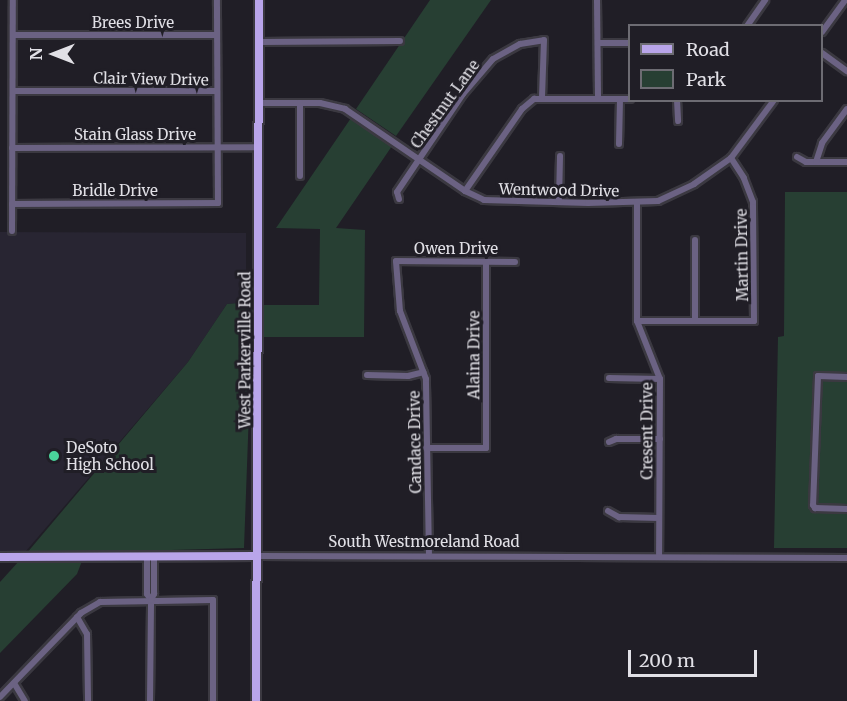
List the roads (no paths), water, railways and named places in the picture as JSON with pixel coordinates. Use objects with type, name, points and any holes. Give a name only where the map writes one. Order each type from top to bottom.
[{"type":"main road","name":"West Parkerville Road","points":[[256,701],[259,0]]},
{"type":"main road","name":"South Westmoreland Road","points":[[0,557],[257,556]]},
{"type":"street","points":[[12,231],[13,0]]},
{"type":"street","points":[[217,0],[217,147]]},
{"type":"street","points":[[597,0],[598,99]]},
{"type":"street","points":[[748,24],[765,0]]},
{"type":"street","points":[[823,31],[845,0]]},
{"type":"street","name":"Brees Drive","points":[[13,35],[217,35]]},
{"type":"street","name":"Chestnut Lane","points":[[399,199],[397,192],[480,71],[493,59],[520,44],[544,40],[542,98]]},
{"type":"street","points":[[260,42],[400,41]]},
{"type":"street","points":[[598,43],[628,43]]},
{"type":"street","points":[[823,53],[847,71]]},
{"type":"street","name":"Clair View Drive","points":[[13,92],[217,92]]},
{"type":"street","points":[[465,191],[522,109],[534,99],[628,99]]},
{"type":"street","points":[[619,144],[620,99]]},
{"type":"street","points":[[677,102],[678,121]]},
{"type":"street","name":"Wentwood Drive","points":[[259,103],[320,103],[345,109],[465,191],[484,200],[637,202],[668,197],[694,184],[731,158],[773,102]]},
{"type":"street","points":[[300,103],[300,177]]},
{"type":"street","points":[[816,162],[822,143],[847,109]]},
{"type":"street","name":"Bridle Drive","points":[[12,204],[218,203],[217,147]]},
{"type":"street","name":"Stain Glass Drive","points":[[12,148],[258,147]]},
{"type":"street","points":[[559,201],[560,156]]},
{"type":"street","points":[[797,157],[806,162],[847,162]]},
{"type":"street","name":"Martin Drive","points":[[695,320],[754,321],[753,202],[744,178],[731,158]]},
{"type":"street","name":"Cresent Drive","points":[[637,202],[637,321],[660,379],[659,556]]},
{"type":"street","points":[[637,321],[695,320],[695,240]]},
{"type":"street","name":"Owen Drive","points":[[396,261],[515,261]]},
{"type":"street","name":"Candace Drive","points":[[396,261],[400,311],[424,372],[429,556]]},
{"type":"street","name":"Alaina Drive","points":[[426,448],[486,448],[486,262]]},
{"type":"street","points":[[367,375],[408,376],[424,372]]},
{"type":"street","points":[[847,377],[818,376],[813,505],[815,508],[847,509]]},
{"type":"street","points":[[609,378],[660,379]]},
{"type":"street","points":[[609,442],[616,439],[660,439]]},
{"type":"street","points":[[608,511],[619,517],[659,518]]},
{"type":"street","points":[[150,701],[151,600],[147,594],[151,556]]},
{"type":"street","name":"South Westmoreland Road","points":[[257,556],[847,558]]},
{"type":"street","points":[[0,697],[77,617],[100,603],[213,600],[213,701]]},
{"type":"street","points":[[77,617],[87,634],[88,701]]},
{"type":"street","points":[[14,683],[25,701]]},
{"type":"place","name":"DeSoto High School","points":[[54,456]]}]
